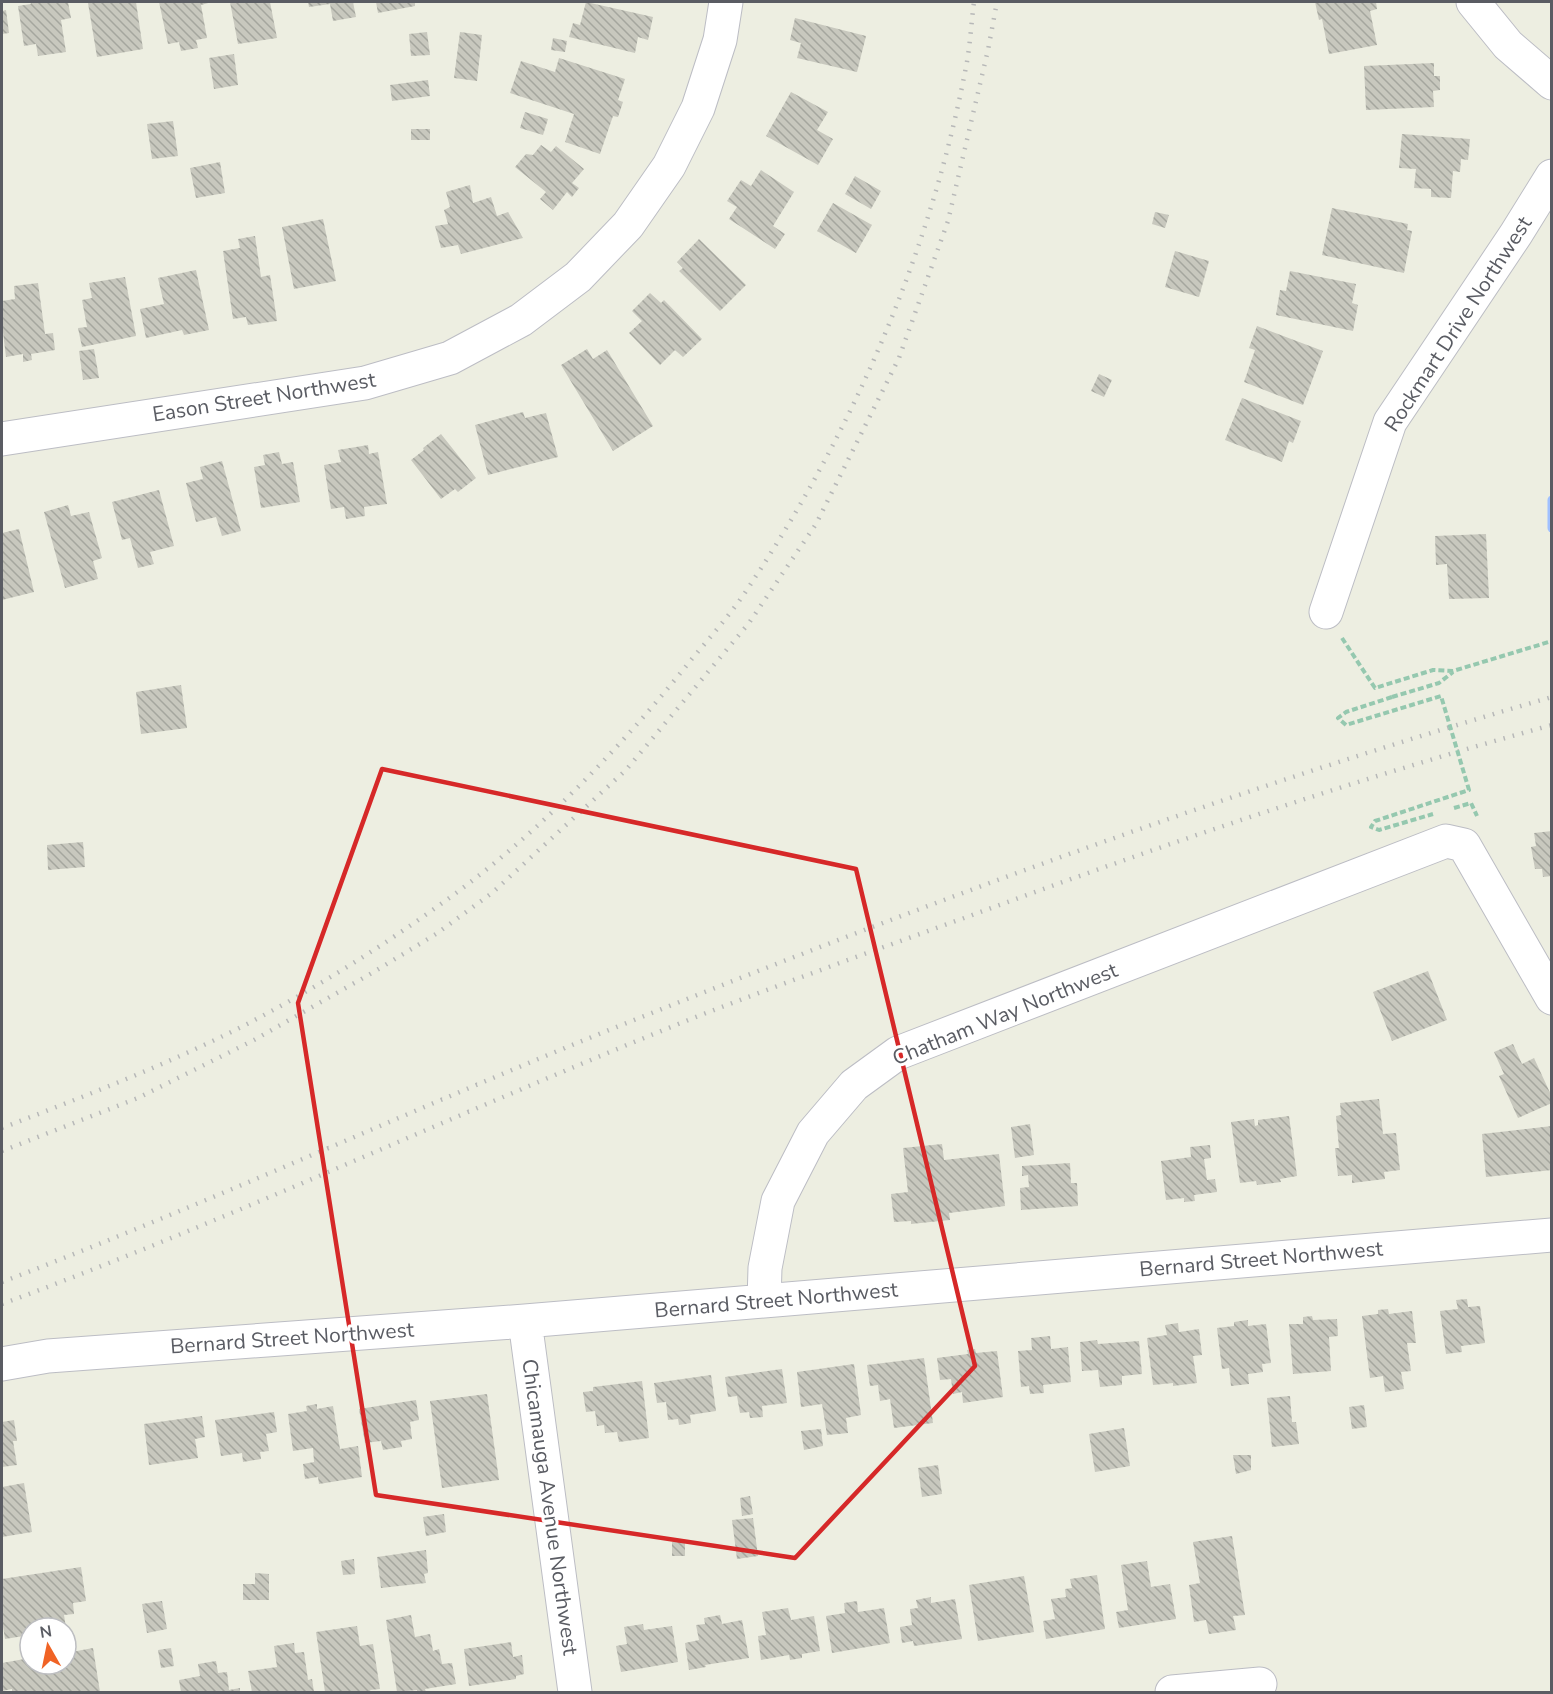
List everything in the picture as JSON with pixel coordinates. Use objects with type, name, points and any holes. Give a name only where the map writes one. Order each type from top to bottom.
[{"type":"street","name":"Eason Street Northwest","points":[[2,439],[365,383],[450,358],[521,320],[578,277],[628,225],[669,166],[698,108],[720,40],[726,2]]},
{"type":"street","points":[[1473,2],[1508,45],[1551,83]]},
{"type":"street","name":"Rockmart Drive Northwest","points":[[1326,612],[1390,422],[1516,234],[1551,176]]},
{"type":"street","name":"Chatham Way Northwest","points":[[764,1301],[765,1268],[778,1201],[813,1133],[854,1086],[898,1053],[1352,877],[1446,841],[1464,845],[1551,998]]},
{"type":"street","name":"Bernard Street Northwest","points":[[2,1364],[48,1356],[525,1321],[1551,1235]]},
{"type":"street","name":"Chicamauga Avenue Northwest","points":[[525,1321],[575,1692]]},
{"type":"street","points":[[1172,1692],[1260,1684]]},
{"type":"path","points":[[1326,612],[1375,688],[1433,670],[1454,671],[1551,641]]},
{"type":"path","points":[[1433,814],[1379,830],[1371,827],[1375,821],[1469,790],[1441,696],[1346,725],[1338,718],[1346,712],[1439,683],[1454,671]]},
{"type":"highlighted area","points":[[382,769],[856,869],[975,1366],[795,1558],[376,1495],[298,1003]]},
{"type":"building","points":[[30,2],[68,2],[71,18],[61,20],[66,52],[38,56],[36,44],[24,46],[18,6],[31,4]]},
{"type":"building","points":[[136,2],[143,49],[97,57],[88,3]]},
{"type":"building","points":[[159,2],[212,2],[201,5],[207,38],[196,40],[198,48],[181,51],[179,42],[168,44]]},
{"type":"building","points":[[230,2],[270,2],[277,38],[238,44]]},
{"type":"building","points":[[308,2],[353,2],[356,17],[333,21],[330,4],[309,7]]},
{"type":"building","points":[[376,2],[415,2],[415,6],[378,13]]},
{"type":"building","points":[[586,2],[653,17],[648,40],[638,37],[635,53],[569,37],[573,23],[580,25]]},
{"type":"building","points":[[1315,2],[1376,2],[1377,9],[1370,11],[1377,45],[1329,54],[1322,19],[1319,20]]},
{"type":"building","points":[[6,10],[9,33],[2,34],[2,11]]},
{"type":"building","points":[[795,18],[866,36],[857,72],[797,58],[801,43],[790,40]]},
{"type":"building","points":[[427,32],[430,55],[411,56],[409,34]]},
{"type":"building","points":[[460,32],[482,35],[477,81],[454,78]]},
{"type":"building","points":[[553,38],[567,41],[565,52],[551,50]]},
{"type":"building","points":[[234,54],[238,85],[214,89],[209,58]]},
{"type":"building","points":[[559,58],[625,79],[618,100],[623,102],[618,117],[613,116],[600,154],[565,142],[574,114],[510,93],[521,61],[555,72]]},
{"type":"building","points":[[1434,63],[1434,76],[1440,76],[1440,90],[1433,91],[1434,107],[1366,110],[1364,66]]},
{"type":"building","points":[[428,80],[430,96],[392,101],[390,85]]},
{"type":"building","points":[[791,92],[828,112],[817,130],[833,139],[818,165],[766,136]]},
{"type":"building","points":[[525,112],[548,119],[543,135],[520,128]]},
{"type":"building","points":[[173,121],[178,156],[152,159],[147,124]]},
{"type":"building","points":[[411,129],[430,129],[430,140],[411,140]]},
{"type":"building","points":[[1402,134],[1470,139],[1468,160],[1461,159],[1460,172],[1453,171],[1451,198],[1431,197],[1431,189],[1414,188],[1416,169],[1399,168]]},
{"type":"building","points":[[541,145],[551,152],[556,146],[584,169],[572,183],[579,188],[572,197],[567,192],[553,210],[540,199],[546,192],[515,167],[526,154],[533,155]]},
{"type":"building","points":[[220,162],[225,193],[196,198],[190,168]]},
{"type":"building","points":[[761,170],[794,192],[773,226],[785,234],[775,249],[729,219],[737,207],[727,201],[741,180],[751,186]]},
{"type":"building","points":[[855,176],[881,191],[871,209],[845,194]]},
{"type":"building","points":[[470,185],[473,203],[491,197],[497,216],[508,212],[523,238],[461,254],[458,245],[441,248],[435,226],[448,224],[444,210],[450,207],[446,192]]},
{"type":"building","points":[[833,203],[872,225],[856,253],[817,231]]},
{"type":"building","points":[[1332,208],[1408,224],[1407,230],[1412,231],[1404,273],[1322,255]]},
{"type":"building","points":[[1155,212],[1169,215],[1165,228],[1152,224]]},
{"type":"building","points":[[323,219],[336,281],[294,289],[282,227]]},
{"type":"building","points":[[255,236],[261,277],[270,275],[277,321],[248,325],[246,317],[233,319],[223,251],[240,248],[238,239]]},
{"type":"building","points":[[699,239],[746,285],[720,311],[679,271],[683,268],[677,262]]},
{"type":"building","points":[[1175,251],[1209,261],[1199,297],[1165,287]]},
{"type":"building","points":[[196,270],[209,330],[184,335],[182,330],[146,338],[140,309],[164,304],[158,278]]},
{"type":"building","points":[[1290,271],[1356,284],[1352,303],[1358,305],[1353,331],[1276,315],[1280,290],[1286,291]]},
{"type":"building","points":[[125,277],[136,336],[82,347],[78,328],[87,327],[82,300],[92,298],[89,283]]},
{"type":"building","points":[[38,283],[45,334],[53,333],[55,350],[31,354],[32,360],[23,362],[23,354],[6,357],[2,301],[15,299],[14,286]]},
{"type":"building","points":[[650,293],[661,303],[664,300],[702,339],[683,357],[675,350],[660,365],[629,333],[642,321],[632,311]]},
{"type":"building","points":[[1257,326],[1323,351],[1303,405],[1244,382],[1255,350],[1249,348]]},
{"type":"building","points":[[94,349],[99,378],[83,380],[79,351]]},
{"type":"building","points":[[587,349],[593,359],[607,350],[653,426],[613,451],[561,365]]},
{"type":"building","points":[[1099,374],[1112,380],[1104,397],[1091,391]]},
{"type":"building","points":[[1242,398],[1301,421],[1293,443],[1289,441],[1282,462],[1225,440]]},
{"type":"building","points":[[523,412],[525,418],[546,413],[558,457],[488,475],[475,425]]},
{"type":"building","points":[[441,434],[476,478],[458,492],[455,489],[441,499],[411,460]]},
{"type":"building","points":[[368,445],[369,454],[378,452],[387,504],[364,507],[365,516],[346,519],[344,507],[331,509],[324,465],[341,462],[338,450]]},
{"type":"building","points":[[279,452],[282,464],[293,462],[300,502],[261,508],[254,467],[265,465],[263,455]]},
{"type":"building","points":[[222,461],[241,531],[222,536],[216,517],[196,522],[186,483],[203,479],[200,467]]},
{"type":"building","points":[[159,490],[174,546],[150,552],[154,564],[138,568],[130,538],[122,540],[112,502]]},
{"type":"building","points":[[68,505],[71,516],[89,512],[102,558],[93,561],[98,579],[65,588],[44,512]]},
{"type":"building","points":[[19,529],[34,592],[2,600],[2,533]]},
{"type":"building","points":[[1486,534],[1489,598],[1449,599],[1447,564],[1436,565],[1435,536]]},
{"type":"building","points":[[181,685],[187,728],[141,734],[136,692]]},
{"type":"building","points":[[1552,831],[1552,876],[1543,877],[1542,869],[1535,869],[1531,847],[1536,846],[1534,833]]},
{"type":"building","points":[[83,842],[85,867],[48,870],[47,845]]},
{"type":"building","points":[[1428,971],[1447,1020],[1392,1041],[1373,992]]},
{"type":"building","points":[[1513,1044],[1522,1064],[1534,1058],[1552,1097],[1552,1103],[1518,1118],[1499,1076],[1504,1074],[1494,1052]]},
{"type":"building","points":[[1379,1099],[1383,1134],[1396,1133],[1400,1170],[1384,1172],[1385,1179],[1352,1183],[1352,1175],[1338,1176],[1335,1148],[1339,1148],[1336,1116],[1341,1115],[1340,1103]]},
{"type":"building","points":[[1289,1116],[1297,1176],[1280,1179],[1281,1182],[1257,1185],[1256,1181],[1240,1183],[1231,1122],[1254,1119],[1255,1126],[1258,1125],[1258,1120]]},
{"type":"building","points":[[1030,1124],[1034,1155],[1015,1158],[1011,1127]]},
{"type":"building","points":[[1552,1126],[1552,1170],[1486,1177],[1482,1134]]},
{"type":"building","points":[[942,1144],[944,1160],[999,1154],[1005,1206],[949,1213],[950,1220],[911,1224],[911,1221],[894,1222],[891,1194],[908,1192],[903,1148]]},
{"type":"building","points":[[1210,1145],[1211,1158],[1204,1159],[1207,1180],[1215,1179],[1217,1192],[1194,1195],[1195,1201],[1184,1202],[1184,1198],[1166,1200],[1161,1161],[1191,1157],[1190,1147]]},
{"type":"building","points":[[1070,1163],[1071,1183],[1077,1183],[1078,1206],[1021,1210],[1020,1188],[1029,1187],[1028,1175],[1022,1176],[1022,1166]]},
{"type":"building","points":[[1467,1299],[1468,1307],[1480,1306],[1485,1343],[1461,1346],[1462,1352],[1446,1354],[1440,1311],[1458,1309],[1456,1300]]},
{"type":"building","points":[[1388,1309],[1389,1314],[1412,1311],[1416,1343],[1407,1343],[1411,1371],[1401,1372],[1404,1389],[1385,1392],[1383,1376],[1370,1378],[1362,1316],[1378,1314],[1378,1310]]},
{"type":"building","points":[[1312,1316],[1313,1320],[1337,1319],[1338,1336],[1329,1337],[1331,1371],[1293,1374],[1289,1324],[1303,1324],[1303,1317]]},
{"type":"building","points":[[1248,1320],[1248,1326],[1266,1324],[1271,1363],[1262,1364],[1263,1372],[1248,1374],[1249,1384],[1231,1386],[1229,1368],[1222,1369],[1217,1328],[1234,1326],[1234,1322]]},
{"type":"building","points":[[1178,1323],[1179,1332],[1199,1329],[1202,1355],[1193,1356],[1197,1383],[1173,1386],[1173,1383],[1153,1385],[1147,1338],[1167,1335],[1165,1325]]},
{"type":"building","points":[[1050,1336],[1051,1349],[1068,1347],[1071,1382],[1043,1385],[1044,1393],[1030,1394],[1029,1386],[1021,1387],[1018,1351],[1032,1350],[1031,1338]]},
{"type":"building","points":[[1097,1340],[1098,1344],[1139,1341],[1142,1374],[1122,1376],[1122,1385],[1100,1387],[1098,1370],[1082,1371],[1080,1342]]},
{"type":"building","points":[[975,1349],[976,1353],[997,1351],[1003,1397],[963,1403],[962,1392],[953,1394],[951,1379],[940,1380],[937,1358],[968,1354],[967,1350]]},
{"type":"building","points":[[924,1358],[933,1423],[894,1428],[890,1399],[880,1401],[878,1385],[870,1386],[867,1365]]},
{"type":"building","points":[[854,1364],[861,1415],[846,1418],[848,1433],[827,1435],[822,1404],[801,1407],[797,1372]]},
{"type":"building","points":[[782,1369],[787,1403],[762,1406],[763,1417],[750,1418],[749,1412],[740,1413],[737,1396],[728,1397],[725,1377]]},
{"type":"building","points":[[711,1375],[716,1411],[690,1415],[691,1423],[679,1425],[678,1419],[668,1420],[666,1402],[657,1403],[654,1383]]},
{"type":"building","points":[[642,1381],[649,1438],[619,1442],[617,1432],[605,1433],[604,1425],[597,1426],[595,1411],[586,1412],[583,1392],[593,1391],[593,1387]]},
{"type":"building","points":[[487,1394],[499,1480],[442,1488],[430,1401]]},
{"type":"building","points":[[1290,1396],[1292,1422],[1296,1422],[1299,1444],[1272,1447],[1267,1398]]},
{"type":"building","points":[[416,1400],[419,1420],[410,1422],[412,1439],[401,1441],[402,1447],[383,1450],[381,1441],[365,1443],[359,1409]]},
{"type":"building","points":[[317,1404],[317,1409],[333,1406],[340,1449],[358,1446],[362,1477],[319,1484],[318,1477],[305,1479],[303,1464],[314,1462],[313,1448],[293,1451],[288,1414],[307,1411],[306,1406]]},
{"type":"building","points":[[1364,1405],[1367,1427],[1352,1429],[1349,1407]]},
{"type":"building","points":[[274,1412],[277,1432],[266,1434],[269,1451],[260,1452],[261,1459],[243,1462],[242,1453],[221,1456],[215,1420]]},
{"type":"building","points":[[202,1416],[205,1437],[195,1439],[198,1458],[149,1465],[144,1424]]},
{"type":"building","points":[[14,1420],[17,1441],[13,1441],[17,1465],[2,1467],[2,1422]]},
{"type":"building","points":[[1124,1428],[1130,1466],[1095,1472],[1089,1434]]},
{"type":"building","points":[[821,1429],[823,1446],[804,1450],[801,1431]]},
{"type":"building","points":[[1233,1455],[1251,1455],[1251,1470],[1236,1474]]},
{"type":"building","points":[[938,1465],[942,1494],[922,1497],[918,1468]]},
{"type":"building","points":[[24,1483],[32,1532],[2,1537],[2,1487]]},
{"type":"building","points":[[750,1496],[753,1514],[742,1516],[740,1498]]},
{"type":"building","points":[[444,1514],[446,1532],[426,1536],[423,1517]]},
{"type":"building","points":[[753,1518],[758,1556],[737,1559],[732,1520]]},
{"type":"building","points":[[1232,1536],[1245,1615],[1233,1616],[1236,1630],[1209,1634],[1206,1620],[1194,1622],[1189,1585],[1200,1583],[1193,1542]]},
{"type":"building","points":[[685,1541],[685,1556],[672,1556],[672,1542]]},
{"type":"building","points":[[426,1550],[428,1573],[424,1574],[426,1583],[381,1588],[377,1557]]},
{"type":"building","points":[[354,1559],[355,1574],[343,1575],[341,1561]]},
{"type":"building","points":[[1147,1561],[1151,1587],[1170,1584],[1176,1619],[1119,1628],[1116,1612],[1128,1610],[1121,1565]]},
{"type":"building","points":[[81,1567],[86,1601],[73,1603],[74,1614],[18,1616],[18,1637],[5,1639],[2,1620],[2,1579]]},
{"type":"building","points":[[255,1573],[269,1574],[269,1600],[243,1600],[243,1584],[255,1584]]},
{"type":"building","points":[[1097,1575],[1105,1629],[1046,1639],[1043,1621],[1055,1619],[1051,1599],[1066,1597],[1065,1589],[1072,1588],[1070,1579]]},
{"type":"building","points":[[1024,1576],[1034,1632],[978,1641],[969,1585]]},
{"type":"building","points":[[931,1597],[931,1603],[955,1599],[962,1639],[914,1646],[913,1641],[902,1643],[900,1627],[912,1625],[910,1609],[918,1608],[916,1600]]},
{"type":"building","points":[[162,1601],[167,1629],[147,1633],[142,1604]]},
{"type":"building","points":[[857,1601],[858,1612],[884,1608],[890,1643],[832,1653],[826,1616],[845,1613],[844,1603]]},
{"type":"building","points":[[788,1608],[791,1620],[814,1616],[820,1651],[802,1654],[802,1658],[790,1660],[789,1655],[761,1660],[758,1636],[766,1635],[762,1612]]},
{"type":"building","points":[[411,1615],[415,1637],[430,1634],[433,1651],[439,1649],[442,1664],[452,1663],[456,1684],[425,1689],[426,1692],[417,1692],[417,1690],[397,1692],[386,1620]]},
{"type":"building","points":[[720,1615],[722,1624],[742,1620],[749,1658],[689,1670],[685,1643],[699,1640],[696,1625],[705,1624],[704,1618]]},
{"type":"building","points":[[643,1624],[644,1630],[672,1626],[678,1662],[621,1672],[616,1646],[627,1644],[624,1627]]},
{"type":"building","points":[[357,1626],[360,1646],[373,1644],[380,1689],[370,1690],[371,1692],[325,1692],[316,1632]]},
{"type":"building","points":[[511,1642],[513,1657],[522,1655],[524,1674],[516,1676],[516,1679],[469,1686],[464,1649]]},
{"type":"building","points":[[294,1643],[295,1653],[304,1652],[308,1680],[312,1679],[314,1692],[252,1692],[248,1671],[277,1667],[274,1646]]},
{"type":"building","points":[[93,1648],[100,1692],[12,1692],[12,1689],[2,1691],[2,1663],[18,1660],[18,1676],[78,1676],[78,1651]]},
{"type":"building","points":[[171,1648],[174,1666],[161,1668],[158,1650]]},
{"type":"building","points":[[216,1661],[218,1673],[227,1672],[229,1690],[240,1688],[240,1692],[181,1692],[179,1680],[200,1676],[198,1664]]},
{"type":"waterway","points":[[1552,500],[1552,528]]},
{"type":"railway","points":[[2,1128],[127,1079],[219,1038],[276,1009],[355,962],[456,893],[521,841],[610,754],[665,692],[747,590],[791,521],[856,399],[884,336],[931,206],[950,139],[965,72],[974,2]]},
{"type":"railway","points":[[2,1151],[138,1098],[254,1040],[436,934],[492,893],[626,770],[749,623],[816,524],[899,358],[948,221],[997,2]]},
{"type":"railway","points":[[2,1282],[231,1190],[609,1030],[959,894],[1313,770],[1552,697]]},
{"type":"railway","points":[[2,1304],[178,1235],[526,1087],[767,990],[1257,815],[1404,768],[1552,725]]}]
